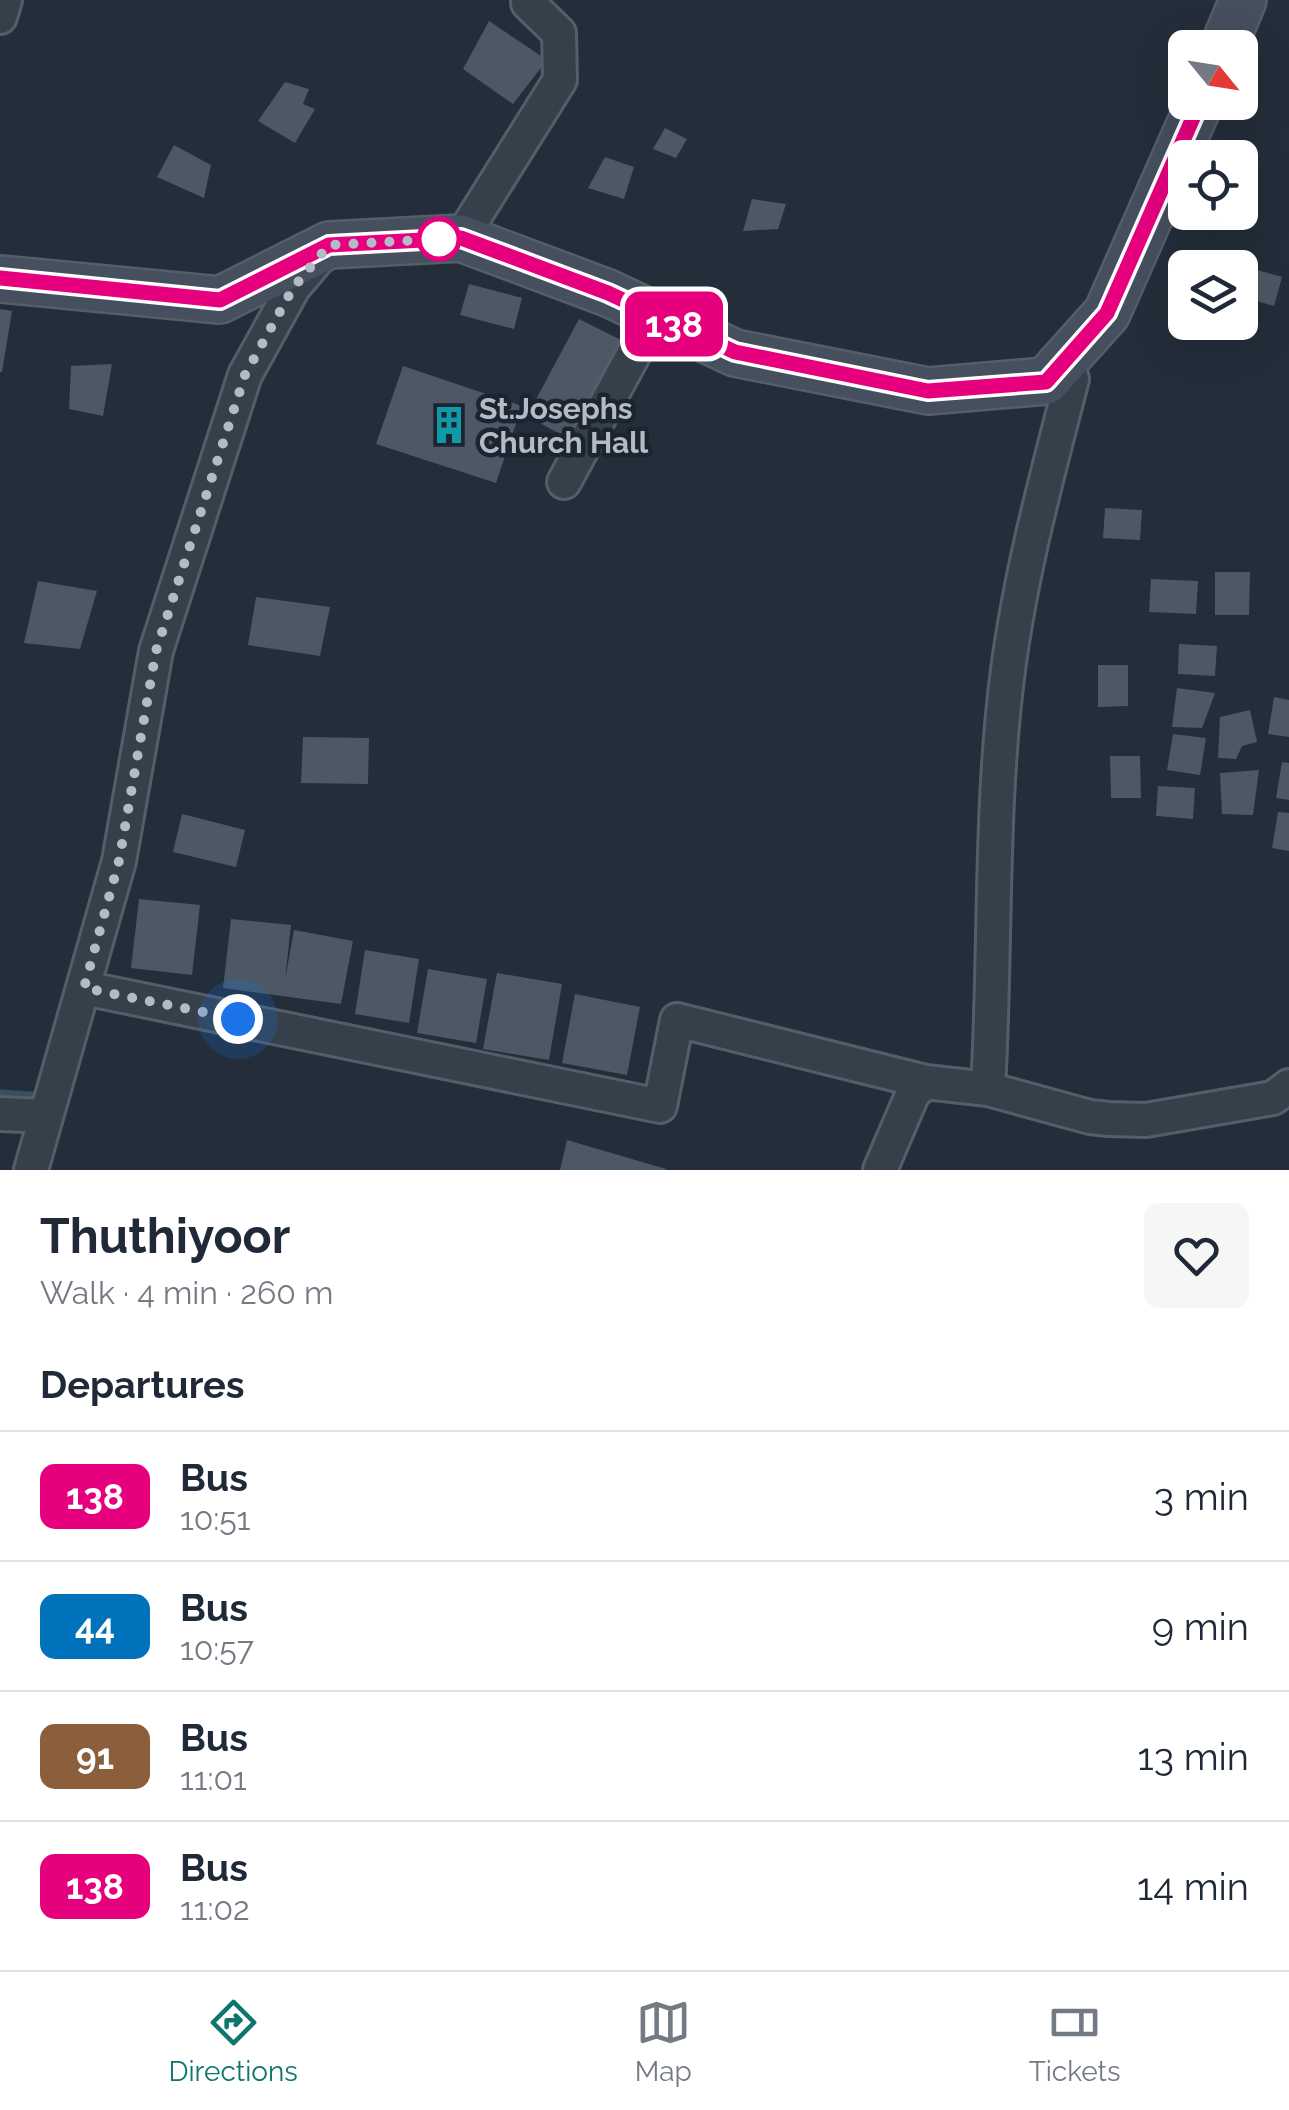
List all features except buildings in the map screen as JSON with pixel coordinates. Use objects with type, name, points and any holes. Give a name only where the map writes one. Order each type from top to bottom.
[{"type":"main road","points":[[1230,30],[1243,0]]},
{"type":"main road","points":[[0,278],[220,300],[329,245],[461,238],[608,293],[735,352],[928,391],[1046,382],[1107,313],[1192,120]]},
{"type":"street","points":[[0,17],[5,0]]},
{"type":"street","points":[[461,238],[560,80],[559,34],[527,1]]},
{"type":"street","points":[[31,1170],[119,861],[156,651],[245,375],[293,288],[329,245]]},
{"type":"street","points":[[564,482],[654,315]]},
{"type":"street","points":[[988,1088],[990,955],[1008,673],[1026,556],[1072,379],[1065,360]]},
{"type":"street","points":[[84,988],[660,1106],[677,1020],[926,1082],[988,1088],[1090,1117],[1146,1120],[1273,1098],[1289,1086]]},
{"type":"street","points":[[880,1170],[913,1093],[926,1082]]},
{"type":"street","points":[[0,1114],[46,1116]]},
{"type":"waterway","points":[[0,1094],[47,1097]]},
{"type":"bus line","name":"138","points":[[0,278],[220,300],[329,245],[461,238],[608,293],[735,352],[928,391],[1046,382],[1107,313],[1193,120]]},
{"type":"place","name":"St.Josephs Church Hall","points":[[449,425]]},
{"type":"route","points":[[238,1019],[84,988],[119,861],[156,651],[245,375],[293,288],[329,245],[439,239]]}]
